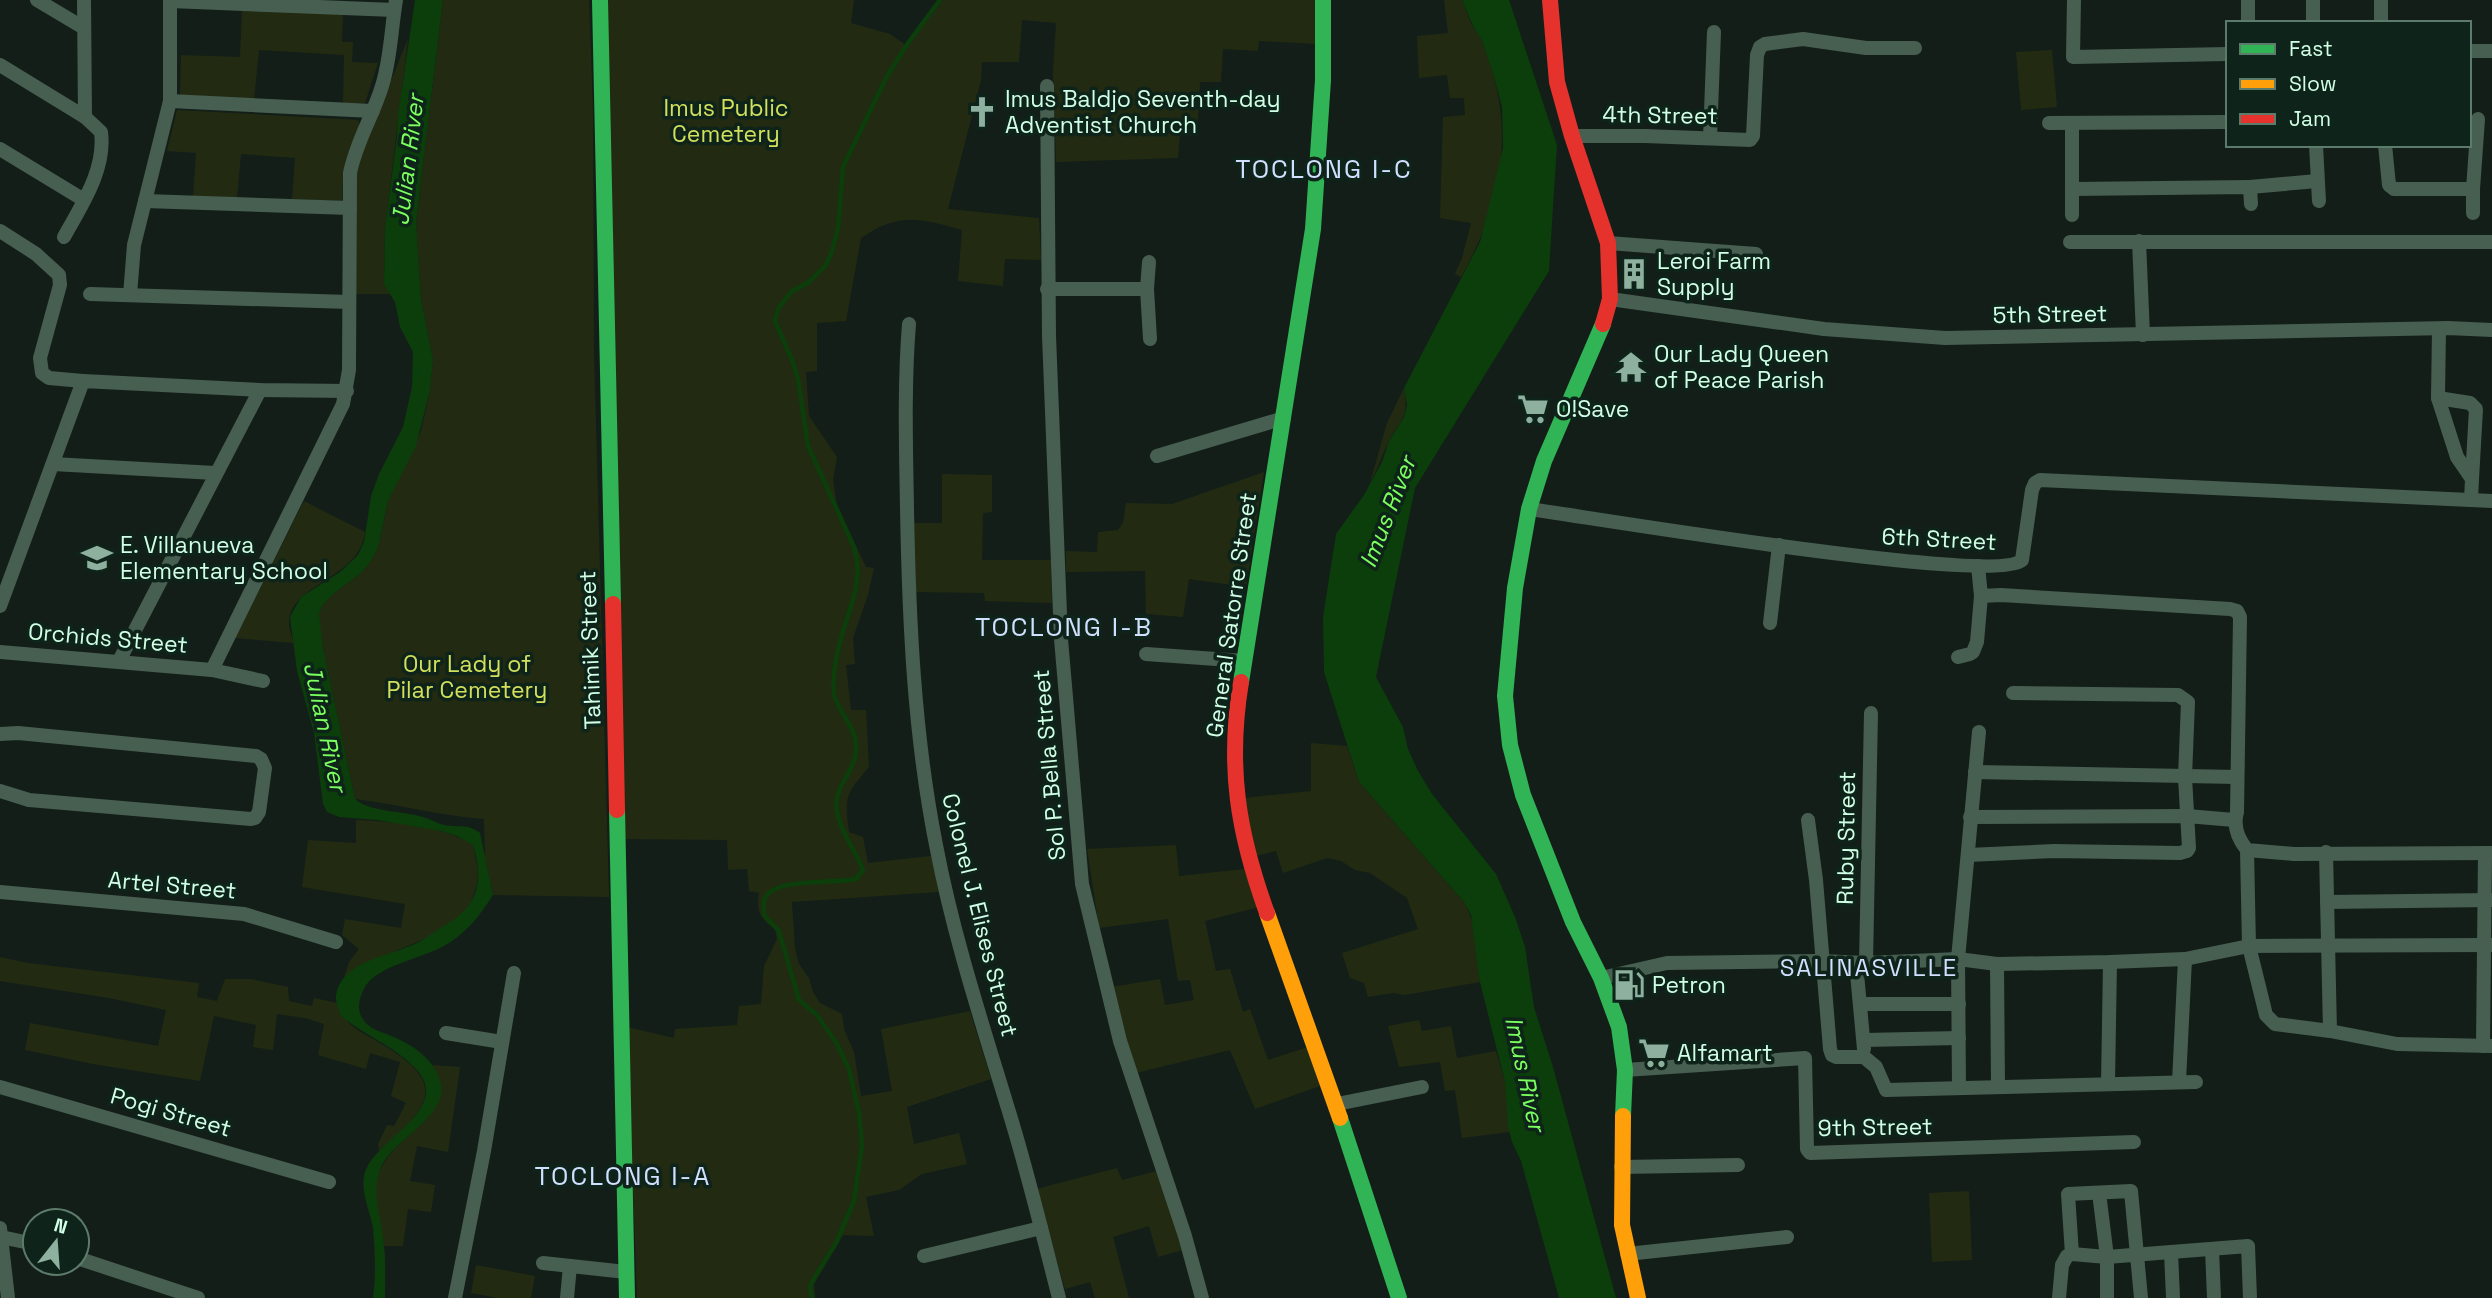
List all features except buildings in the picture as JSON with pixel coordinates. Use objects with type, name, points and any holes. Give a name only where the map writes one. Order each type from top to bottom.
[{"type":"street","points":[[37,0],[84,28]]},
{"type":"street","points":[[84,0],[85,117]]},
{"type":"street","points":[[131,295],[134,245],[170,101],[170,0],[395,5],[389,60],[373,111],[354,154],[350,173],[347,391],[337,419],[212,670]]},
{"type":"street","name":"Tahimik Street","points":[[600,0],[627,1298]]},
{"type":"street","name":"General Satorre Street","points":[[1323,0],[1323,80],[1313,229],[1244,661],[1236,719],[1234,768],[1246,849],[1337,1104],[1344,1134],[1399,1298]]},
{"type":"street","points":[[1550,0],[1557,82],[1608,243],[1610,299],[1601,330],[1544,461],[1529,509],[1508,641],[1506,696],[1510,745],[1522,795],[1573,922],[1601,978],[1619,1027],[1625,1070],[1622,1225],[1638,1298]]},
{"type":"street","points":[[2074,0],[2073,57],[2226,54]]},
{"type":"street","points":[[2248,0],[2248,21]]},
{"type":"street","points":[[2313,0],[2313,21]]},
{"type":"street","points":[[2381,0],[2381,21]]},
{"type":"street","points":[[1710,138],[1714,32]]},
{"type":"street","name":"4th Street","points":[[1572,136],[1747,141],[1753,136],[1758,55],[1760,47],[1765,44],[1803,39],[1867,48],[1915,48]]},
{"type":"street","points":[[2471,51],[2492,51]]},
{"type":"street","points":[[0,65],[85,117],[101,132],[102,141],[96,172],[64,237]]},
{"type":"street","name":"Sol P. Bella Street","points":[[1047,86],[1048,289],[1061,639],[1082,884],[1120,1041],[1185,1236],[1202,1298]]},
{"type":"street","points":[[170,101],[373,111]]},
{"type":"street","points":[[2473,213],[2480,119]]},
{"type":"street","points":[[2049,123],[2226,122]]},
{"type":"street","points":[[2072,124],[2072,215]]},
{"type":"street","points":[[2316,147],[2319,201]]},
{"type":"street","points":[[2385,147],[2389,185],[2394,189],[2473,189]]},
{"type":"street","points":[[0,149],[84,200]]},
{"type":"street","points":[[2072,189],[2250,187],[2317,181]]},
{"type":"street","points":[[2250,187],[2251,204]]},
{"type":"street","points":[[145,201],[350,208]]},
{"type":"street","points":[[0,231],[43,259],[59,275],[60,285],[40,358],[42,373],[49,378],[260,390],[347,391]]},
{"type":"street","points":[[2070,242],[2492,242]]},
{"type":"street","points":[[2139,242],[2143,335]]},
{"type":"street","points":[[1608,243],[1756,254]]},
{"type":"street","points":[[1150,262],[1147,289],[1150,339]]},
{"type":"street","points":[[1048,289],[1147,289]]},
{"type":"street","points":[[90,294],[349,302]]},
{"type":"street","name":"5th Street","points":[[1610,299],[1824,329],[1945,338],[2492,330]]},
{"type":"street","name":"Colonel J. Elises Street","points":[[909,324],[904,393],[908,556],[912,659],[926,793],[944,884],[973,999],[1016,1135],[1059,1298]]},
{"type":"street","points":[[2439,329],[2438,397],[2457,457],[2472,479]]},
{"type":"street","points":[[0,606],[6,572],[53,464],[83,381]]},
{"type":"street","points":[[119,660],[260,390]]},
{"type":"street","points":[[2438,397],[2470,403],[2476,409],[2470,500]]},
{"type":"street","points":[[1157,456],[1283,418]]},
{"type":"street","points":[[53,464],[215,473]]},
{"type":"street","name":"6th Street","points":[[1529,509],[1896,561],[1978,566],[2014,565],[2022,560],[2032,490],[2040,480],[2492,501]]},
{"type":"street","points":[[1770,623],[1779,545]]},
{"type":"street","points":[[1958,657],[1970,654],[1976,647],[1981,596],[1978,566]]},
{"type":"street","points":[[1981,596],[2028,596],[2237,611],[2240,617],[2237,813],[2234,820],[2240,841],[2247,850],[2249,946],[2266,1015],[2275,1024],[2397,1044],[2487,1046],[2488,853],[2294,853],[2247,850]]},
{"type":"street","name":"Orchids Street","points":[[0,652],[212,670],[263,681]]},
{"type":"street","points":[[1146,654],[1244,661]]},
{"type":"street","points":[[1968,855],[2054,851],[2187,851],[2185,777],[2188,702],[2182,696],[2013,693]]},
{"type":"street","name":"Ruby Street","points":[[1864,1057],[1861,963],[1871,713]]},
{"type":"street","points":[[1959,1087],[1958,959],[1979,732]]},
{"type":"street","points":[[0,734],[18,733],[256,756],[261,759],[265,768],[259,812],[256,818],[251,819],[29,800],[0,791]]},
{"type":"street","points":[[1975,772],[2237,777]]},
{"type":"street","points":[[1970,817],[2187,816],[2234,820]]},
{"type":"street","points":[[1808,820],[1832,1055],[1864,1057],[1876,1067],[1886,1090],[2196,1082]]},
{"type":"street","points":[[2326,852],[2330,1031]]},
{"type":"street","name":"Artel Street","points":[[0,892],[244,914],[336,942]]},
{"type":"street","points":[[2327,902],[2488,900]]},
{"type":"street","points":[[1601,978],[1667,963],[1861,963],[1958,959],[1997,964],[2110,962],[2185,959],[2249,946],[2488,945]]},
{"type":"street","points":[[2179,1082],[2185,959]]},
{"type":"street","points":[[2108,1084],[2110,962]]},
{"type":"street","points":[[1997,964],[1998,1086]]},
{"type":"street","points":[[455,1298],[514,973]]},
{"type":"street","points":[[1861,1004],[1959,1004]]},
{"type":"street","points":[[446,1033],[502,1042]]},
{"type":"street","points":[[1864,1041],[1959,1038]]},
{"type":"street","name":"9th Street","points":[[1625,1070],[1805,1058],[1807,1149],[1810,1153],[2134,1142]]},
{"type":"street","name":"Pogi Street","points":[[0,1087],[329,1182]]},
{"type":"street","points":[[1337,1104],[1422,1087]]},
{"type":"street","points":[[1622,1167],[1738,1165]]},
{"type":"street","points":[[2072,1254],[2068,1194],[2132,1191],[2141,1298]]},
{"type":"street","points":[[2099,1193],[2107,1257],[2107,1298]]},
{"type":"street","points":[[924,1256],[1041,1228]]},
{"type":"street","points":[[8,1298],[1,1233],[21,1239]]},
{"type":"street","points":[[1627,1254],[1787,1237]]},
{"type":"street","points":[[2059,1298],[2062,1265],[2067,1256],[2072,1254],[2107,1257],[2248,1246],[2250,1298]]},
{"type":"street","points":[[2212,1249],[2214,1298]]},
{"type":"street","points":[[2171,1252],[2173,1298]]},
{"type":"street","points":[[91,1263],[172,1294],[198,1298]]},
{"type":"street","points":[[543,1263],[626,1272]]},
{"type":"street","points":[[567,1298],[570,1266]]},
{"type":"green space","name":"Our Lady of Pilar Cemetery","points":[[443,0],[589,0],[593,110],[594,353],[609,897],[493,895],[485,858],[484,819],[355,799],[323,648],[318,614],[332,595],[361,573],[378,548],[388,501],[421,431],[430,390],[433,360],[421,299],[416,222]]},
{"type":"green space","name":"Imus Public Cemetery","points":[[604,0],[854,0],[851,23],[890,34],[907,46],[943,0],[1316,0],[1316,44],[1259,41],[1258,51],[1223,49],[1221,82],[1200,82],[1197,136],[1180,135],[1178,158],[1056,162],[1053,72],[1056,23],[1022,20],[1019,62],[982,62],[981,80],[948,209],[1039,218],[1041,260],[1005,259],[1003,286],[958,281],[962,230],[922,220],[887,224],[861,238],[846,321],[817,323],[817,371],[806,372],[809,416],[837,457],[833,480],[837,506],[866,567],[874,568],[853,638],[855,664],[846,665],[851,710],[866,710],[869,767],[848,796],[849,832],[863,837],[868,863],[931,856],[939,892],[792,902],[795,949],[799,964],[809,978],[820,1003],[842,1014],[844,1029],[854,1052],[861,1096],[892,1091],[881,1029],[970,1011],[991,1079],[907,1107],[914,1144],[959,1133],[967,1164],[922,1174],[899,1190],[866,1197],[874,1236],[843,1235],[814,1284],[815,1298],[637,1298],[627,1027],[674,1038],[675,1029],[737,1025],[739,1006],[761,1004],[764,966],[777,939],[775,929],[760,914],[759,893],[749,891],[747,869],[728,870],[727,840],[622,839]]},
{"type":"green space","points":[[1444,0],[1462,0],[1482,41],[1500,104],[1502,134],[1496,192],[1476,249],[1461,277],[1455,274],[1471,223],[1440,218],[1443,117],[1465,115],[1464,98],[1450,98],[1447,75],[1419,78],[1417,36],[1448,33]]},
{"type":"green space","points":[[242,10],[343,14],[342,42],[353,42],[352,62],[378,63],[365,103],[343,103],[344,55],[259,50],[254,100],[180,96],[181,55],[240,57]]},
{"type":"green space","points":[[408,39],[385,228],[384,285],[390,294],[354,294],[356,176],[359,158]]},
{"type":"green space","points":[[2052,50],[2057,107],[2021,110],[2016,52]]},
{"type":"green space","points":[[177,110],[358,120],[360,125],[346,162],[342,201],[292,199],[295,158],[241,154],[237,198],[193,196],[196,153],[167,151]]},
{"type":"green space","points":[[1404,388],[1405,412],[1370,483],[1387,423]]},
{"type":"green space","points":[[1264,472],[1246,587],[1189,579],[1183,617],[1146,614],[1145,571],[1066,572],[1066,551],[1097,552],[1098,532],[1118,530],[1123,523],[1126,503],[1172,504]]},
{"type":"green space","points":[[942,474],[992,475],[992,512],[983,513],[982,560],[1051,560],[1052,603],[985,601],[984,593],[913,592],[913,523],[942,523]]},
{"type":"green space","points":[[304,501],[365,532],[360,548],[338,572],[299,600],[291,612],[289,626],[293,643],[235,638]]},
{"type":"green space","points":[[1311,743],[1347,746],[1359,782],[1464,902],[1474,931],[1480,982],[1405,995],[1393,993],[1368,997],[1364,983],[1350,978],[1342,953],[1418,929],[1407,898],[1370,873],[1355,870],[1341,861],[1327,858],[1283,873],[1276,851],[1256,856],[1244,798],[1311,791]]},
{"type":"green space","points":[[356,820],[433,829],[473,845],[478,870],[477,885],[470,905],[460,917],[429,937],[358,967],[344,978],[349,962],[359,949],[342,935],[345,919],[401,928],[405,904],[302,887],[308,840],[356,843]]},
{"type":"green space","points":[[1176,845],[1179,876],[1244,869],[1259,907],[1205,921],[1216,971],[1230,969],[1243,1012],[1250,1009],[1268,1060],[1308,1047],[1320,1086],[1255,1109],[1230,1050],[1136,1073],[1111,987],[1160,979],[1165,1005],[1194,1000],[1190,980],[1178,981],[1168,919],[1099,928],[1087,849]]},
{"type":"green space","points":[[0,957],[28,963],[199,983],[197,997],[217,1001],[225,979],[251,979],[288,987],[289,1001],[312,1006],[314,998],[337,1003],[351,1025],[414,1068],[423,1080],[425,1092],[422,1105],[413,1119],[379,1151],[378,1144],[387,1125],[394,1126],[406,1103],[391,1096],[400,1062],[370,1053],[366,1069],[318,1055],[324,1024],[277,1014],[273,1050],[253,1047],[256,1025],[214,1016],[200,1081],[25,1050],[30,1023],[158,1046],[166,1010],[0,981]]},
{"type":"green space","points":[[1419,1020],[1422,1031],[1451,1026],[1457,1058],[1496,1051],[1505,1082],[1510,1132],[1462,1138],[1455,1090],[1445,1091],[1440,1062],[1399,1067],[1388,1026]]},
{"type":"green space","points":[[432,1065],[460,1067],[448,1152],[417,1146],[410,1181],[435,1185],[431,1212],[408,1209],[403,1246],[384,1246],[375,1198],[379,1172],[393,1151],[430,1115],[435,1069]]},
{"type":"green space","points":[[1117,1168],[1122,1180],[1157,1171],[1183,1250],[1158,1257],[1149,1226],[1113,1237],[1129,1298],[1095,1298],[1090,1282],[1065,1289],[1036,1189]]},
{"type":"green space","points":[[1969,1191],[1972,1260],[1932,1262],[1929,1193]]},
{"type":"green space","points":[[476,1265],[535,1276],[531,1298],[498,1298],[471,1293]]},
{"type":"water","name":"Julian River","points":[[415,0],[443,0],[416,222],[421,299],[433,360],[430,390],[416,446],[388,501],[378,548],[361,573],[332,595],[319,614],[323,648],[355,799],[387,811],[415,815],[444,825],[467,827],[480,833],[493,895],[477,918],[458,937],[442,947],[378,974],[364,989],[360,998],[359,1011],[366,1023],[406,1043],[421,1054],[434,1067],[441,1084],[441,1096],[436,1107],[396,1147],[381,1167],[377,1196],[385,1252],[385,1298],[373,1298],[374,1237],[365,1196],[364,1176],[380,1150],[418,1112],[425,1098],[425,1084],[407,1060],[341,1016],[336,995],[346,975],[355,968],[415,944],[458,917],[472,900],[478,869],[473,845],[457,836],[377,820],[339,817],[327,812],[323,804],[314,733],[297,671],[290,617],[301,597],[340,572],[358,555],[364,542],[371,496],[403,427],[412,387],[413,352],[400,327],[395,302],[384,285],[385,228]]},
{"type":"water","name":"Imus River","points":[[1462,0],[1509,0],[1557,145],[1549,271],[1415,488],[1376,677],[1403,727],[1408,749],[1418,771],[1432,794],[1496,874],[1515,917],[1525,947],[1534,1007],[1616,1298],[1559,1298],[1521,1161],[1508,1126],[1505,1082],[1479,978],[1471,915],[1464,902],[1359,782],[1324,672],[1323,617],[1336,534],[1364,495],[1382,462],[1389,441],[1404,417],[1407,405],[1404,388],[1480,242],[1503,148],[1502,107],[1493,73],[1482,41]]},
{"type":"waterway","points":[[812,1298],[810,1287],[813,1280],[836,1243],[854,1201],[862,1146],[859,1113],[849,1069],[837,1044],[817,1015],[799,1000],[779,931],[764,915],[764,904],[771,891],[781,887],[807,882],[856,879],[863,870],[839,821],[837,811],[839,791],[853,764],[856,746],[854,733],[835,698],[833,684],[839,646],[855,591],[857,563],[854,547],[808,446],[798,379],[775,321],[778,309],[791,292],[809,282],[826,265],[838,228],[843,167],[886,78],[940,0]]},
{"type":"traffic: fast","points":[[600,0],[613,604]]},
{"type":"traffic: fast","points":[[1241,682],[1313,229],[1323,80],[1323,0]]},
{"type":"traffic: fast","points":[[1603,324],[1544,461],[1529,509],[1515,588],[1505,696],[1510,745],[1523,795],[1573,922],[1601,978],[1619,1027],[1625,1070],[1623,1116]]},
{"type":"traffic: fast","points":[[617,810],[627,1298]]},
{"type":"traffic: fast","points":[[1340,1118],[1399,1298]]},
{"type":"traffic: slow","points":[[1267,913],[1340,1118]]},
{"type":"traffic: slow","points":[[1623,1116],[1622,1225],[1638,1298]]},
{"type":"traffic: jam","points":[[1550,0],[1557,82],[1608,243],[1610,299],[1603,324]]},
{"type":"traffic: jam","points":[[613,604],[617,810]]},
{"type":"traffic: jam","points":[[1241,682],[1235,743],[1238,799],[1249,855],[1267,913]]},
{"type":"place","name":"Imus Baldjo Seventh-day Adventist Church","points":[[982,112]]},
{"type":"place","name":"Leroi Farm Supply","points":[[1634,274]]},
{"type":"place","name":"Our Lady Queen of Peace Parish","points":[[1631,367]]},
{"type":"place","name":"O!Save","points":[[1533,409]]},
{"type":"place","name":"E. Villanueva Elementary School","points":[[97,558]]},
{"type":"place","name":"Petron","points":[[1629,985]]},
{"type":"place","name":"Alfamart","points":[[1654,1053]]},
{"type":"district","name":"TOCLONG I-C","points":[[1324,169]]},
{"type":"district","name":"TOCLONG I-B","points":[[1064,627]]},
{"type":"district","name":"SALINASVILLE","points":[[1869,968]]},
{"type":"district","name":"TOCLONG I-A","points":[[623,1176]]}]
